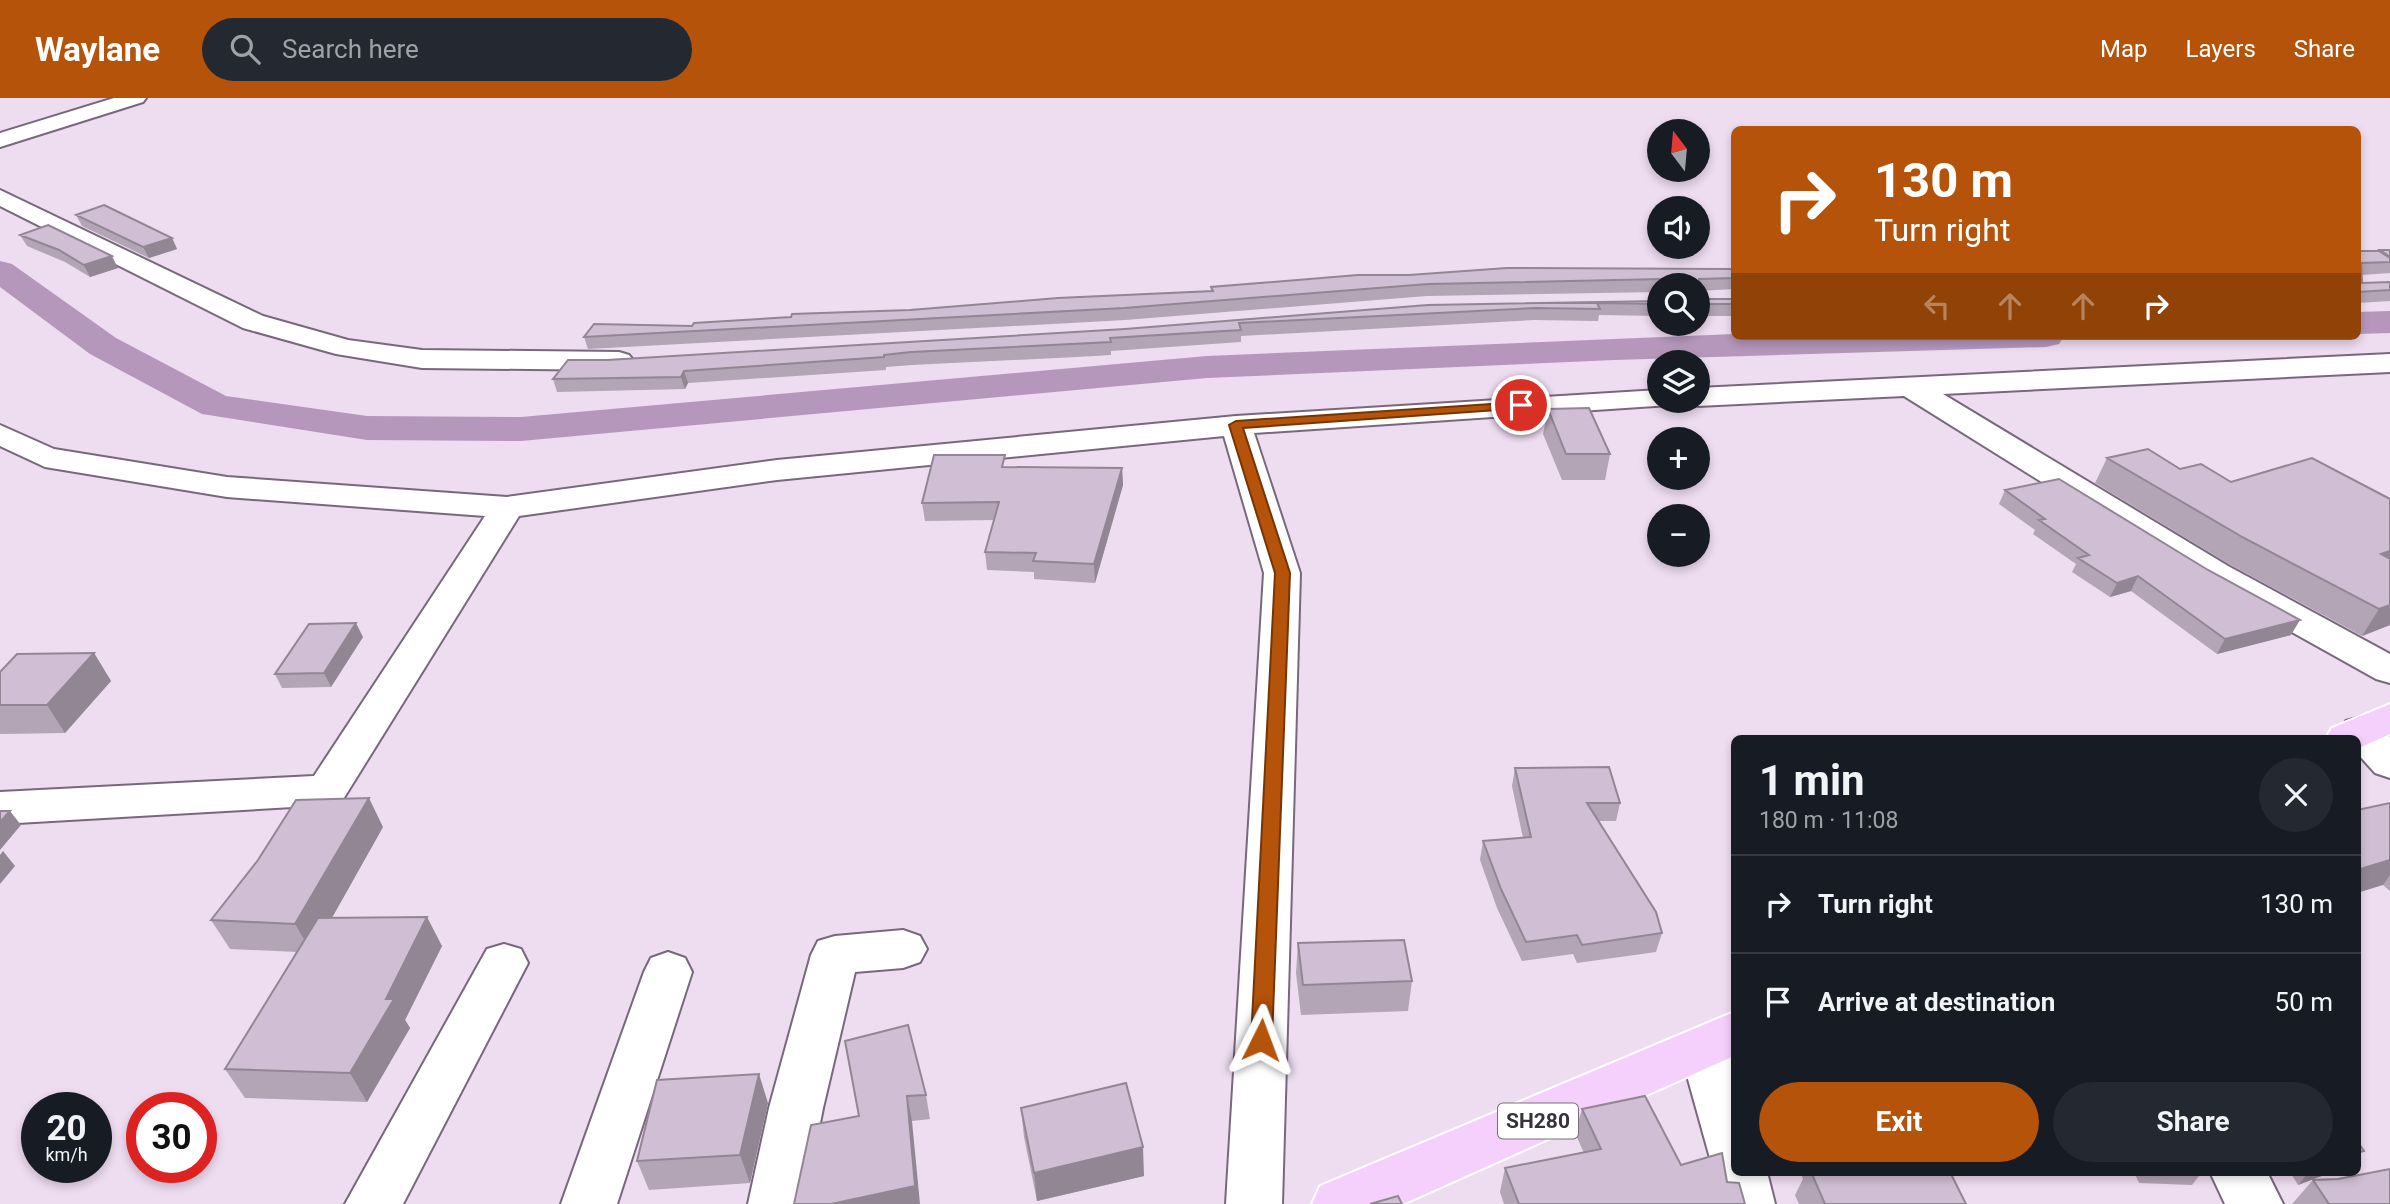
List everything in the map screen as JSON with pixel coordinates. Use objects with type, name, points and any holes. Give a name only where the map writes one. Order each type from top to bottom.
[{"type":"main road","name":"SH280","points":[[1340,1204],[1720,1040]]},
{"type":"street","points":[[0,140],[136,98]]},
{"type":"street","points":[[0,197],[253,322],[346,348],[422,359],[652,359]]},
{"type":"street","points":[[1710,396],[2390,363]]},
{"type":"street","points":[[1912,388],[2215,574],[2390,670]]},
{"type":"street","points":[[0,434],[45,457],[227,487],[507,507],[777,470],[1236,425],[1647,400]]},
{"type":"street","points":[[1236,425],[1282,573],[1254,1204]]},
{"type":"street","points":[[0,808],[327,790],[507,507]]},
{"type":"street","points":[[2366,729],[2390,763]]},
{"type":"street","points":[[776,1204],[796,1108],[835,955],[903,949]]},
{"type":"street","points":[[373,1204],[504,963]]},
{"type":"street","points":[[589,1204],[668,972]]},
{"type":"street","points":[[1720,1040],[1731,1131]]},
{"type":"street","points":[[1740,1176],[1747,1204]]},
{"type":"street","points":[[2239,1176],[2255,1204]]},
{"type":"building","points":[[104,205],[172,238],[143,247],[76,215]]},
{"type":"building","points":[[48,225],[112,256],[84,265],[59,250],[20,235]]},
{"type":"building","points":[[2380,250],[2390,250],[2390,257]]},
{"type":"building","points":[[2361,251],[2379,251],[2390,258],[2390,262],[2361,263]]},
{"type":"building","points":[[2361,263],[2362,283],[2390,282],[2390,290],[2361,292]]},
{"type":"building","points":[[1507,268],[1731,269],[1731,278],[1710,279],[1710,273],[1647,273],[1647,279],[1428,284],[1124,308],[584,337],[594,324],[692,326],[694,323],[791,317],[792,314],[910,310],[1058,298],[1213,291],[1211,287],[1358,275],[1409,275]]},
{"type":"building","points":[[1710,299],[1731,299],[1731,304],[1710,304]]},
{"type":"building","points":[[1647,301],[1647,304],[1597,303],[1600,309],[1536,308],[1239,323],[1241,330],[1110,338],[1111,342],[911,352],[884,357],[684,371],[681,377],[553,379],[568,360],[607,360],[1125,329],[1428,305]]},
{"type":"building","points":[[1589,408],[1610,454],[1566,454],[1548,409]]},
{"type":"building","points":[[2148,449],[2180,469],[2201,464],[2231,482],[2312,458],[2390,499],[2390,551],[2381,554],[2390,559],[2390,605],[2379,609],[2244,538],[2107,458]]},
{"type":"building","points":[[934,455],[1005,455],[1002,467],[1122,468],[1094,564],[1033,561],[1036,553],[985,552],[999,502],[922,503]]},
{"type":"building","points":[[2059,479],[2208,570],[2300,620],[2225,639],[2138,576],[2117,583],[2078,558],[2089,555],[2039,520],[2045,519],[2005,490]]},
{"type":"building","points":[[356,623],[324,673],[275,674],[309,624]]},
{"type":"building","points":[[94,653],[47,705],[0,705],[0,672],[17,654]]},
{"type":"building","points":[[1609,767],[1620,803],[1587,803],[1656,912],[1662,933],[1582,945],[1577,935],[1526,942],[1501,889],[1483,841],[1531,837],[1515,768]]},
{"type":"building","points":[[369,798],[295,924],[211,920],[258,860],[296,800]]},
{"type":"building","points":[[2390,803],[2390,860],[2361,869],[2361,809]]},
{"type":"building","points":[[0,811],[10,811],[0,822]]},
{"type":"building","points":[[427,917],[386,999],[394,999],[350,1073],[225,1069],[318,918]]},
{"type":"building","points":[[1404,940],[1412,981],[1303,985],[1298,943]]},
{"type":"building","points":[[908,1025],[926,1095],[907,1096],[915,1186],[831,1204],[794,1204],[811,1125],[859,1116],[845,1041]]},
{"type":"building","points":[[759,1074],[740,1155],[637,1161],[657,1080]]},
{"type":"building","points":[[1126,1083],[1143,1147],[1034,1173],[1021,1108]]},
{"type":"building","points":[[1645,1096],[1681,1165],[1722,1153],[1727,1182],[1739,1183],[1745,1204],[1519,1204],[1505,1168],[1601,1149],[1582,1109]]},
{"type":"building","points":[[2390,1169],[2390,1204],[2329,1204],[2313,1180],[2338,1179]]},
{"type":"building","points":[[1813,1176],[1952,1176],[1966,1204],[1825,1204]]},
{"type":"building","points":[[1398,1196],[1402,1204],[1370,1204]]},
{"type":"waterway","points":[[0,271],[103,346],[216,406],[367,428],[521,429],[862,396],[1207,367],[1614,349],[1913,340]]},
{"type":"waterway","points":[[2361,323],[2390,322]]},
{"type":"route","points":[[1261,1040],[1282,573],[1236,425],[1521,405]]}]
